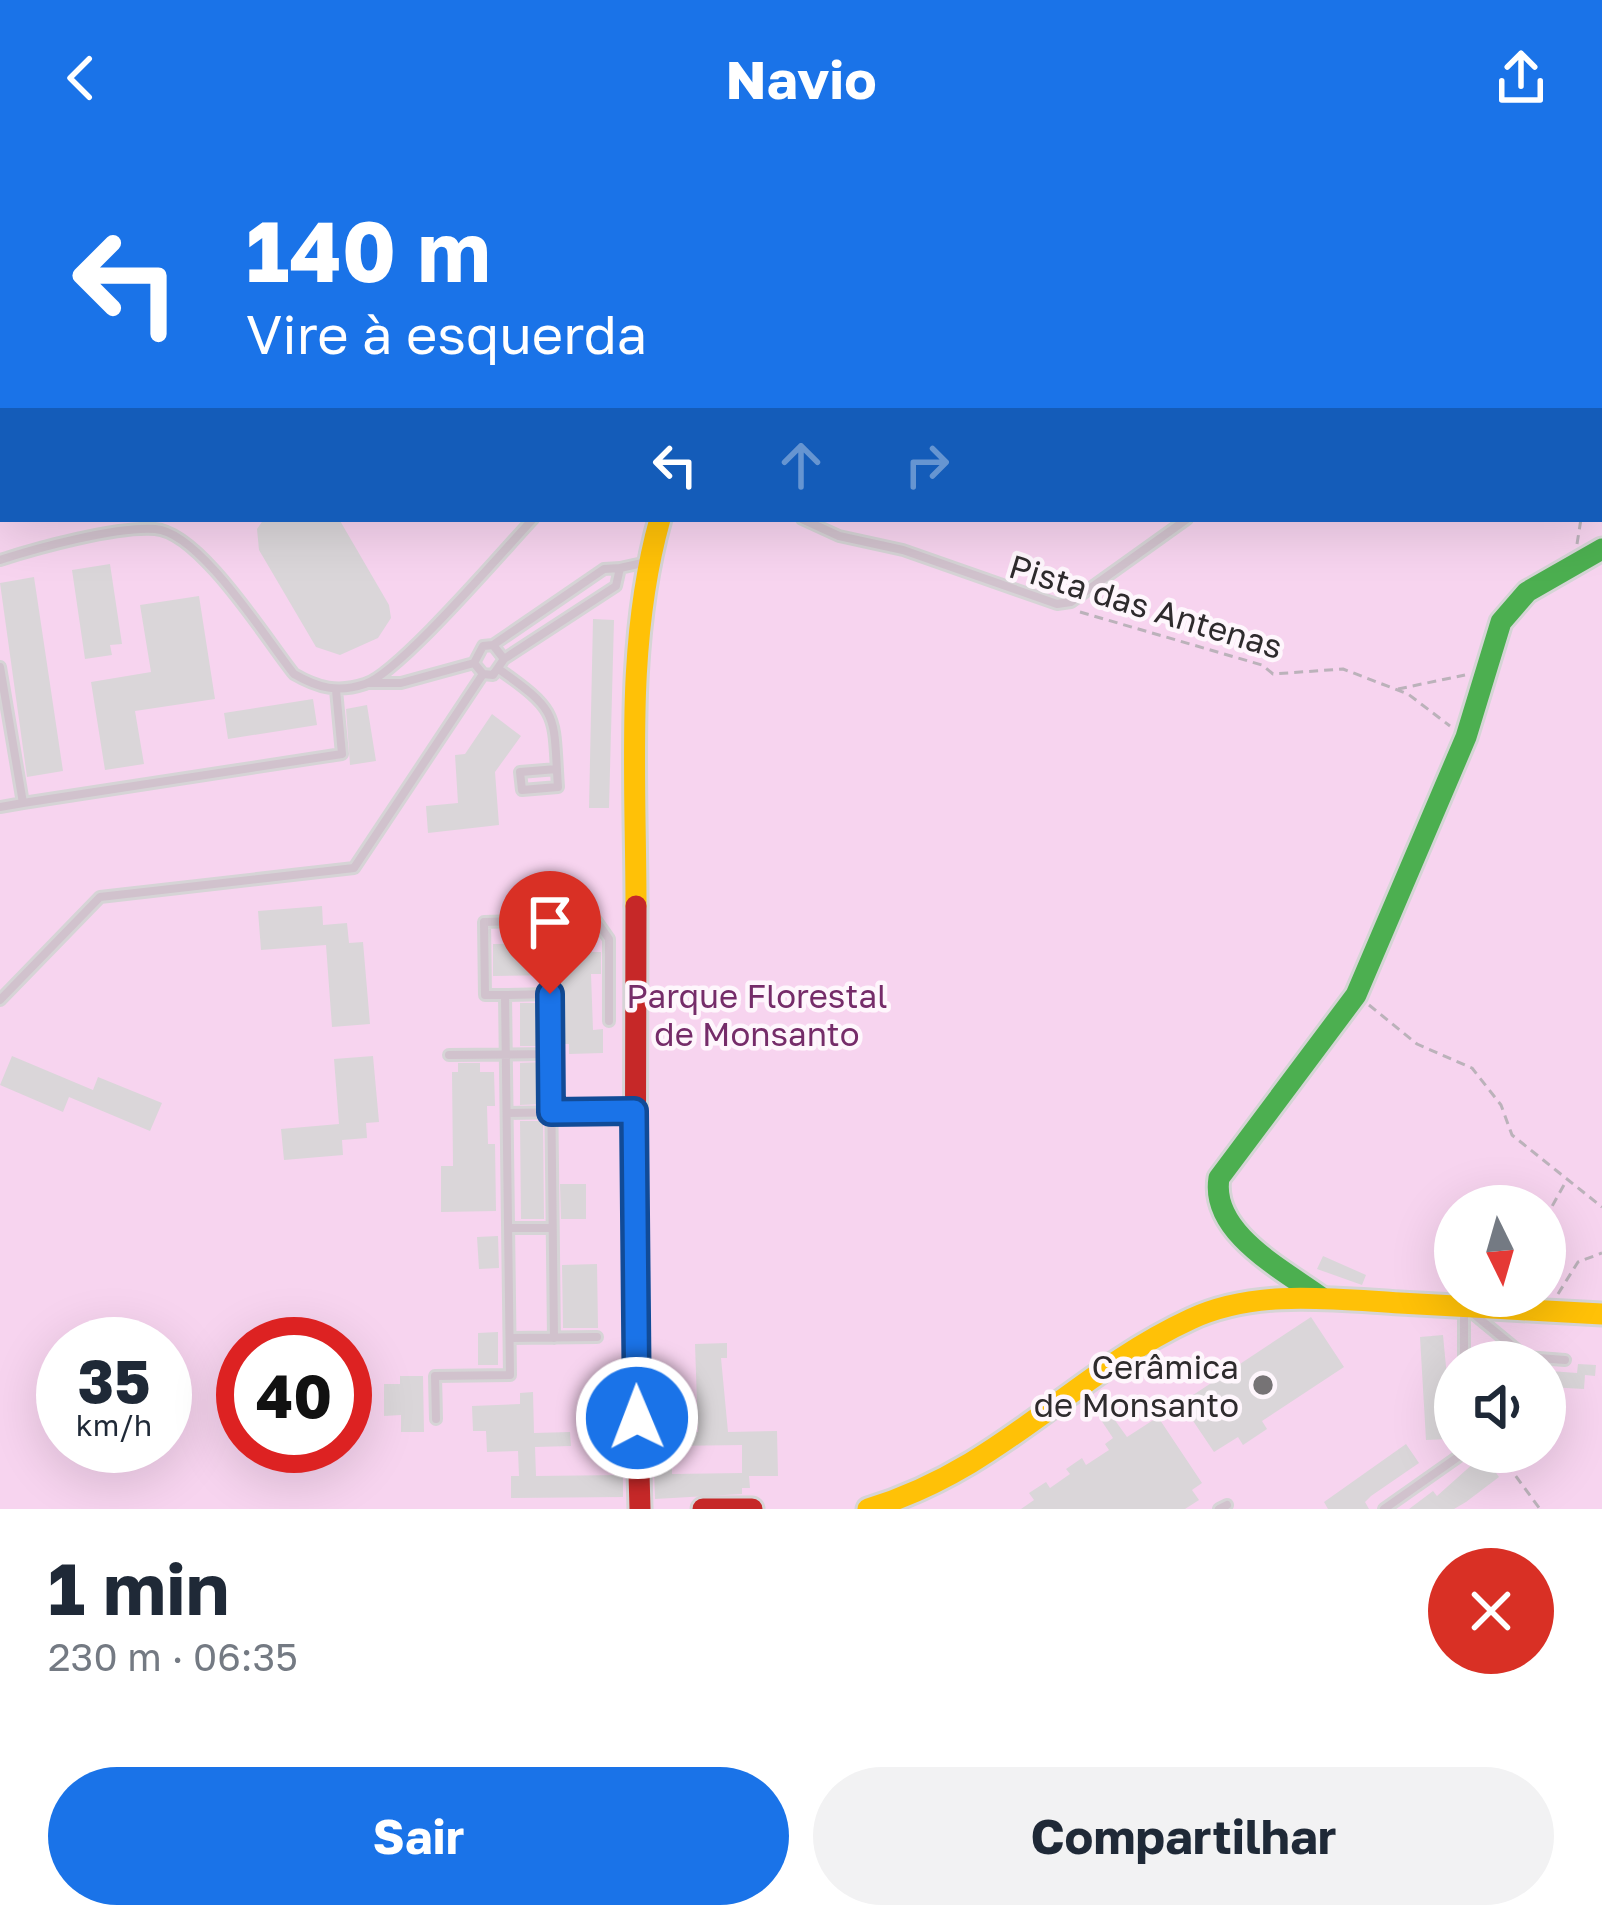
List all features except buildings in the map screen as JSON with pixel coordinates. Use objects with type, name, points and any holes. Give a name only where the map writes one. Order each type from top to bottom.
[{"type":"street","points":[[640,1509],[634,1111],[636,652],[648,562],[659,522]]},
{"type":"street","points":[[1322,1298],[1255,1246],[1221,1209],[1218,1189],[1238,1147],[1279,1103],[1291,1077],[1332,1033],[1356,995],[1466,737],[1496,633],[1527,592],[1602,549]]},
{"type":"street","points":[[868,1509],[952,1480],[1119,1360],[1197,1316],[1255,1302],[1322,1298],[1434,1304]]},
{"type":"street","points":[[1566,1312],[1602,1314]]},
{"type":"street","points":[[703,1509],[752,1509]]},
{"type":"lane","points":[[370,683],[418,641],[530,522]]},
{"type":"lane","name":"Pista das Antenas","points":[[809,522],[839,536],[903,550],[1057,604]]},
{"type":"lane","points":[[1057,604],[1071,602],[1183,522]]},
{"type":"lane","points":[[0,560],[35,549],[158,529],[196,550],[294,674],[314,686],[336,690],[401,682],[474,663]]},
{"type":"lane","points":[[483,674],[474,663],[476,652],[494,646],[604,569],[648,562]]},
{"type":"lane","points":[[0,1000],[100,897],[354,868],[483,674],[616,586],[620,568]]},
{"type":"lane","points":[[494,646],[502,664],[543,700],[551,714],[557,769],[558,788],[522,790],[520,772],[557,769]]},
{"type":"lane","points":[[0,667],[23,803]]},
{"type":"lane","points":[[0,807],[342,754],[336,690]]},
{"type":"lane","points":[[554,1338],[550,994],[485,995],[484,922],[595,919],[609,939],[609,1021]]},
{"type":"lane","points":[[436,1419],[435,1376],[510,1375],[506,995]]},
{"type":"lane","points":[[449,1055],[550,1054]]},
{"type":"lane","points":[[507,1113],[634,1111]]},
{"type":"lane","points":[[508,1228],[553,1228]]},
{"type":"lane","points":[[1478,1317],[1507,1341]]},
{"type":"lane","points":[[510,1338],[597,1337]]},
{"type":"lane","points":[[1384,1509],[1435,1473]]},
{"type":"path","points":[[1201,156],[1214,156]]},
{"type":"path","name":"Pista das Antenas","points":[[1057,604],[1262,665],[1273,674],[1302,675],[1336,667],[1396,689],[1466,737]]},
{"type":"path","points":[[1396,689],[1485,672]]},
{"type":"path","points":[[1356,995],[1417,1043],[1472,1068],[1501,1106],[1513,1135],[1602,1207]]},
{"type":"path","points":[[1564,1185],[1566,1181]]},
{"type":"path","points":[[1566,1285],[1578,1262],[1602,1253]]},
{"type":"path","points":[[1513,1473],[1540,1509]]},
{"type":"green space","name":"Parque Florestal de Monsanto","points":[[0,522],[1602,522],[1602,1509],[0,1509]]},
{"type":"traffic: fast","points":[[1322,1298],[1238,1233],[1219,1198],[1219,1178],[1356,995],[1466,737],[1501,622],[1527,592],[1602,549]]},
{"type":"traffic: slow","points":[[636,906],[637,662],[659,522]]},
{"type":"traffic: slow","points":[[868,1509],[959,1470],[1148,1341],[1191,1319],[1241,1303],[1321,1298],[1602,1314]]},
{"type":"traffic: jam","points":[[636,906],[635,1328],[640,1509]]},
{"type":"traffic: jam","points":[[703,1509],[752,1509]]},
{"type":"place","name":"Cerâmica de Monsanto","points":[[1263,1385]]},
{"type":"route","points":[[550,994],[551,1112],[634,1111],[637,1418]]}]
